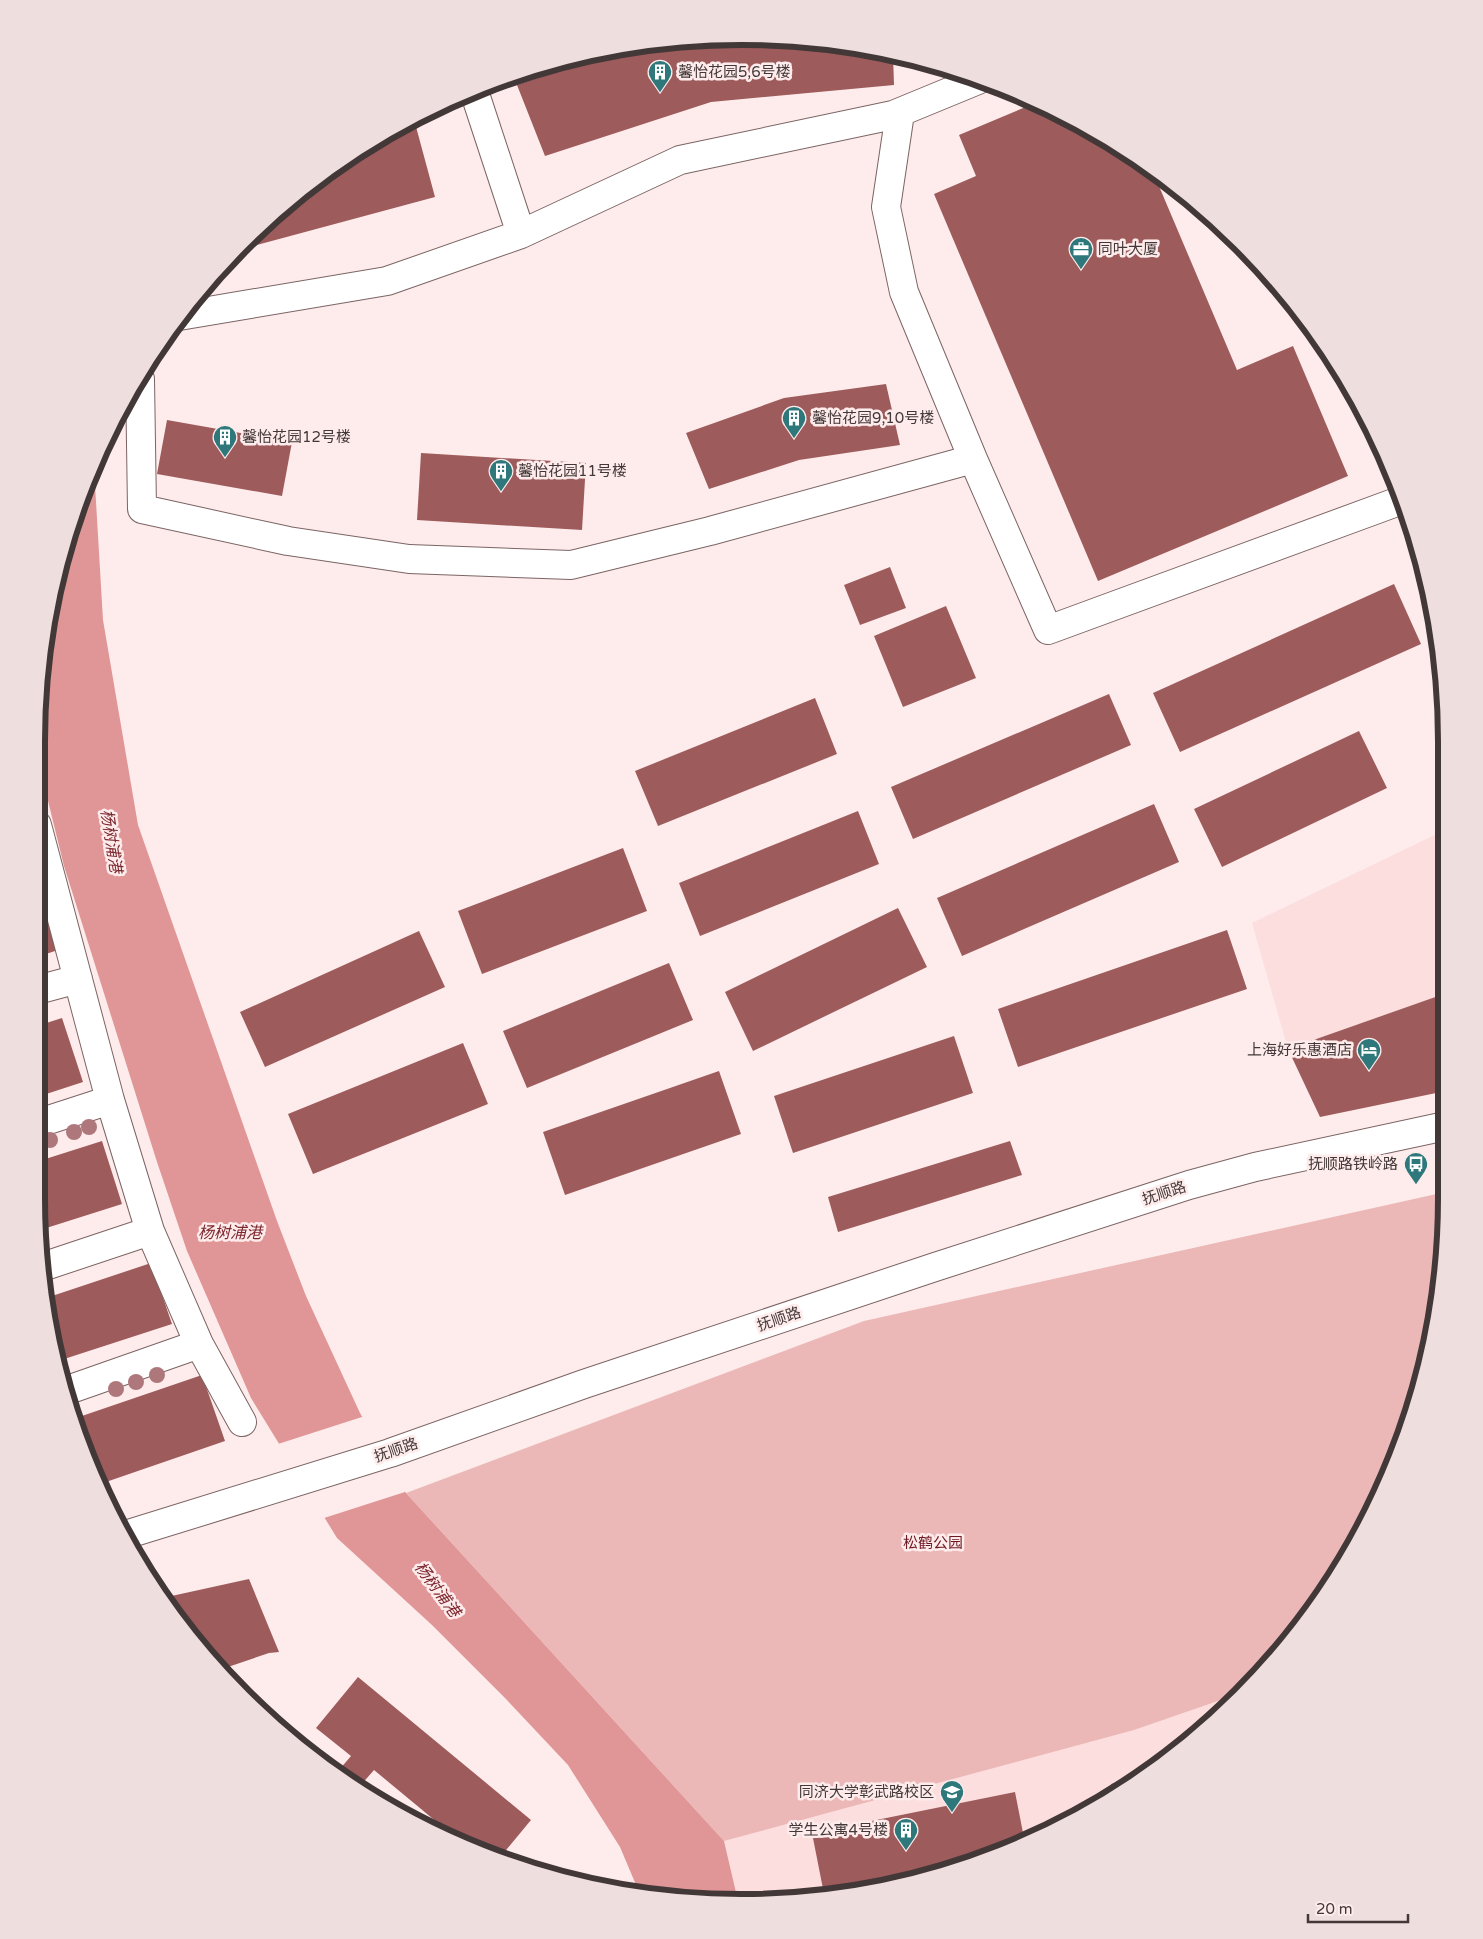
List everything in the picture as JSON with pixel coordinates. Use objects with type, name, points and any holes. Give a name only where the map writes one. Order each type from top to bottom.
[{"type":"street","points":[[192,314],[387,281],[521,234],[680,160],[900,113],[969,84]]},
{"type":"street","points":[[476,98],[521,234]]},
{"type":"street","points":[[900,113],[886,207],[904,292],[973,459],[1048,630],[1395,502]]},
{"type":"street","points":[[140,390],[142,509],[288,540],[408,559],[571,565],[710,531],[973,459]]},
{"type":"street","points":[[45,886],[78,979],[110,1100],[150,1231],[198,1344],[242,1422]]},
{"type":"street","points":[[45,988],[78,979]]},
{"type":"street","points":[[45,1121],[110,1100]]},
{"type":"street","name":"抚顺路","points":[[131,1533],[390,1453],[584,1384],[1189,1185],[1254,1167],[1438,1128]]},
{"type":"street","points":[[48,1265],[150,1231]]},
{"type":"street","points":[[72,1389],[198,1344]]},
{"type":"shaded area","points":[[1438,833],[1438,996],[1288,1049],[1252,923]]},
{"type":"shaded area","name":"同济大学彰武路校区","points":[[1225,1699],[1166,1750],[1128,1777],[1090,1801],[1008,1841],[965,1857],[877,1881],[787,1893],[736,1894],[724,1841],[1134,1730]]},
{"type":"green space","name":"松鹤公园","points":[[1438,1194],[1437,1243],[1425,1333],[1401,1421],[1385,1464],[1345,1546],[1321,1584],[1294,1622],[1265,1657],[1225,1699],[1134,1730],[724,1841],[406,1493],[864,1321]]},
{"type":"water","name":"杨树浦港","points":[[95,483],[103,620],[138,825],[277,1221],[306,1296],[360,1413],[406,1493],[724,1841],[736,1894],[696,1893],[636,1886],[620,1847],[568,1765],[432,1625],[337,1538],[251,1398],[187,1251],[64,866],[45,789],[46,696],[58,606],[69,561]]},
{"type":"pier","points":[[365,1416],[408,1491],[321,1519],[278,1444]]},
{"type":"building","name":"馨怡花园5,6号楼","points":[[742,45],[787,46],[832,51],[893,62],[894,85],[711,102],[545,156],[517,85],[571,67],[606,58],[696,46]]},
{"type":"building","name":"同叶大厦","points":[[1027,106],[1090,138],[1158,183],[1237,370],[1293,346],[1348,476],[1098,581],[934,194],[976,176],[959,135]]},
{"type":"building","points":[[416,126],[435,197],[252,246],[317,189],[355,162]]},
{"type":"building","name":"馨怡花园9,10号楼","points":[[886,384],[900,445],[799,460],[709,489],[686,433],[784,398]]},
{"type":"building","name":"馨怡花园12号楼","points":[[167,420],[292,442],[282,496],[157,474]]},
{"type":"building","name":"馨怡花园11号楼","points":[[421,453],[586,463],[582,530],[417,520]]},
{"type":"building","points":[[890,567],[906,608],[860,625],[844,585]]},
{"type":"building","points":[[1394,584],[1421,644],[1180,752],[1153,693]]},
{"type":"building","points":[[946,606],[976,678],[903,707],[874,636]]},
{"type":"building","points":[[1109,694],[1131,745],[913,839],[891,787]]},
{"type":"building","points":[[815,698],[837,754],[658,826],[635,771]]},
{"type":"building","points":[[1359,731],[1387,788],[1222,867],[1194,809]]},
{"type":"building","points":[[1154,804],[1179,862],[962,956],[937,898]]},
{"type":"building","points":[[858,811],[879,864],[700,936],[679,883]]},
{"type":"building","points":[[623,848],[647,911],[482,974],[458,911]]},
{"type":"building","points":[[45,898],[61,949],[45,954]]},
{"type":"building","points":[[898,908],[927,967],[753,1051],[725,992]]},
{"type":"building","points":[[1227,930],[1247,989],[1018,1067],[998,1009]]},
{"type":"building","points":[[419,931],[445,987],[265,1067],[240,1012]]},
{"type":"building","points":[[669,963],[693,1020],[527,1088],[503,1031]]},
{"type":"building","name":"上海好乐惠酒店","points":[[1438,996],[1438,1093],[1320,1117],[1288,1049]]},
{"type":"building","points":[[62,1018],[83,1082],[45,1094],[45,1023]]},
{"type":"building","points":[[954,1036],[973,1093],[793,1153],[774,1096]]},
{"type":"building","points":[[463,1043],[488,1104],[313,1174],[288,1114]]},
{"type":"building","points":[[719,1071],[741,1134],[565,1195],[543,1132]]},
{"type":"building","points":[[102,1141],[122,1204],[46,1228],[45,1159]]},
{"type":"building","points":[[1010,1141],[1022,1175],[838,1232],[828,1197]]},
{"type":"building","points":[[151,1263],[172,1324],[64,1359],[52,1296]]},
{"type":"building","points":[[202,1375],[225,1441],[106,1482],[81,1416]]},
{"type":"building","points":[[249,1579],[279,1652],[269,1653],[228,1667],[189,1622],[171,1596]]},
{"type":"building","points":[[358,1677],[531,1820],[505,1852],[475,1841],[441,1826],[374,1770],[363,1782],[341,1767],[351,1756],[316,1728]]},
{"type":"building","name":"学生公寓4号楼","points":[[1015,1792],[1023,1834],[965,1857],[922,1870],[877,1881],[823,1889],[812,1833]]},
{"type":"place","name":"馨怡花园5,6号楼","points":[[660,93]]},
{"type":"place","name":"同叶大厦","points":[[1081,270]]},
{"type":"place","name":"馨怡花园9,10号楼","points":[[794,439]]},
{"type":"place","name":"馨怡花园12号楼","points":[[225,458]]},
{"type":"place","name":"馨怡花园11号楼","points":[[501,492]]},
{"type":"place","name":"上海好乐惠酒店","points":[[1369,1071]]},
{"type":"place","name":"抚顺路铁岭路","points":[[1416,1185]]},
{"type":"place","name":"同济大学彰武路校区","points":[[952,1813]]},
{"type":"place","name":"学生公寓4号楼","points":[[906,1851]]}]
